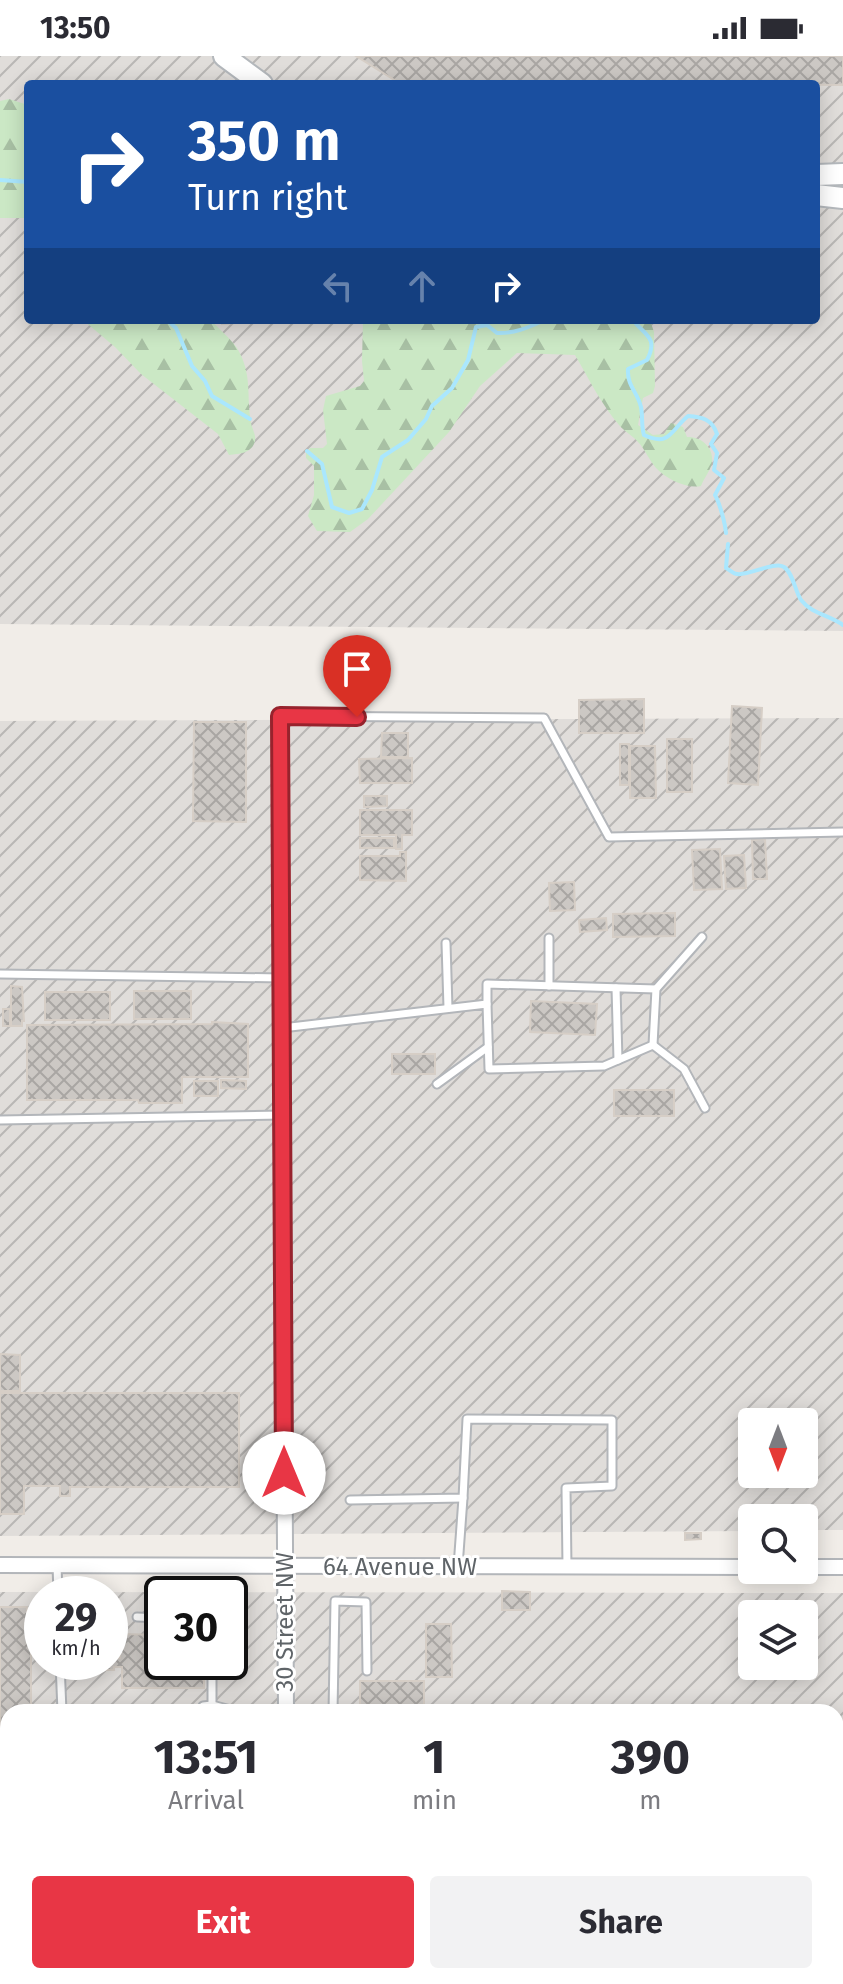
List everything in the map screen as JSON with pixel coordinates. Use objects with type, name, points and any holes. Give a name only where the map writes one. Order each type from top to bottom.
[{"type":"street","points":[[224,56],[257,80]]},
{"type":"street","points":[[820,175],[843,174]]},
{"type":"street","points":[[820,195],[843,198]]},
{"type":"street","name":"30 Street NW","points":[[280,716],[286,1704]]},
{"type":"street","name":"64 Avenue NW","points":[[0,1565],[738,1567]]},
{"type":"street","points":[[818,1567],[843,1567]]},
{"type":"lane","points":[[280,716],[544,718],[609,837],[843,832]]},
{"type":"lane","points":[[653,1045],[656,989],[702,937]]},
{"type":"lane","points":[[549,938],[549,986]]},
{"type":"lane","points":[[446,943],[448,1008]]},
{"type":"lane","points":[[0,974],[282,978]]},
{"type":"lane","points":[[653,1045],[604,1066],[489,1069],[487,984],[656,989]]},
{"type":"lane","points":[[616,988],[618,1060]]},
{"type":"lane","points":[[282,1028],[487,1004]]},
{"type":"lane","points":[[653,1045],[684,1069],[705,1108]]},
{"type":"lane","points":[[437,1084],[488,1047]]},
{"type":"lane","points":[[0,1120],[282,1115]]},
{"type":"lane","points":[[458,1567],[467,1419],[612,1420],[612,1486],[566,1488],[567,1567]]},
{"type":"lane","points":[[350,1500],[463,1498]]},
{"type":"lane","points":[[57,1565],[57,1576]]},
{"type":"lane","points":[[333,1704],[335,1601],[366,1602],[367,1671]]},
{"type":"lane","points":[[137,1617],[144,1617]]},
{"type":"lane","points":[[61,1680],[62,1704]]},
{"type":"lane","points":[[212,1680],[212,1704]]},
{"type":"shaded area","points":[[0,56],[843,56],[843,631],[0,624]]},
{"type":"shaded area","points":[[843,718],[843,1530],[818,1530],[818,1504],[738,1504],[738,1531],[0,1536],[0,721]]},
{"type":"shaded area","points":[[0,1592],[24,1592],[24,1680],[128,1680],[128,1592],[144,1592],[144,1680],[248,1680],[248,1592],[843,1593],[843,1704],[0,1704]]},
{"type":"green space","points":[[9,99],[24,104],[24,218],[0,218],[0,101]]},
{"type":"green space","points":[[88,324],[215,324],[237,348],[245,367],[255,438],[251,448],[229,455],[218,434],[141,374]]},
{"type":"green space","points":[[363,324],[651,324],[655,386],[653,393],[643,398],[638,425],[653,435],[664,434],[671,423],[683,427],[687,437],[701,441],[708,447],[712,462],[701,486],[683,485],[671,479],[656,468],[640,445],[613,417],[575,355],[517,353],[480,386],[449,432],[368,519],[350,532],[317,531],[308,516],[314,495],[314,466],[306,458],[306,453],[310,448],[323,448],[327,444],[323,410],[326,396],[360,386],[364,381]]},
{"type":"building","points":[[356,56],[843,56],[843,85],[820,85],[820,80],[394,80]]},
{"type":"building","points":[[644,699],[644,733],[579,733],[579,700]]},
{"type":"building","points":[[732,706],[762,708],[758,785],[728,783]]},
{"type":"building","points":[[194,722],[246,722],[246,822],[193,821]]},
{"type":"building","points":[[382,733],[408,733],[408,757],[381,757]]},
{"type":"building","points":[[667,739],[692,739],[692,792],[667,792]]},
{"type":"building","points":[[620,744],[629,744],[629,785],[620,785]]},
{"type":"building","points":[[630,746],[655,746],[656,798],[630,798]]},
{"type":"building","points":[[412,758],[412,783],[360,783],[359,759]]},
{"type":"building","points":[[364,796],[387,796],[387,806],[364,807]]},
{"type":"building","points":[[360,810],[412,810],[412,835],[402,835],[402,849],[396,849],[396,835],[360,835]]},
{"type":"building","points":[[360,838],[394,838],[394,848],[360,848]]},
{"type":"building","points":[[765,839],[767,879],[753,879],[752,840]]},
{"type":"building","points":[[720,849],[722,889],[694,890],[692,850]]},
{"type":"building","points":[[400,852],[406,852],[406,881],[360,880],[360,856],[400,856]]},
{"type":"building","points":[[744,855],[746,888],[726,889],[724,856]]},
{"type":"building","points":[[574,882],[575,910],[550,911],[549,883]]},
{"type":"building","points":[[675,913],[675,936],[613,937],[613,914]]},
{"type":"building","points":[[606,918],[607,930],[580,932],[579,920]]},
{"type":"building","points":[[11,986],[22,987],[22,1026],[11,1026]]},
{"type":"building","points":[[134,991],[191,991],[191,1019],[134,1019]]},
{"type":"building","points":[[45,992],[110,992],[110,1020],[45,1020]]},
{"type":"building","points":[[531,1001],[597,1004],[595,1035],[530,1032]]},
{"type":"building","points":[[3,1009],[10,1009],[10,1026],[3,1026]]},
{"type":"building","points":[[248,1024],[248,1077],[182,1077],[182,1103],[27,1100],[27,1025]]},
{"type":"building","points":[[392,1054],[435,1054],[435,1074],[392,1074]]},
{"type":"building","points":[[221,1080],[246,1081],[246,1089],[221,1088]]},
{"type":"building","points":[[194,1081],[218,1081],[218,1096],[194,1096]]},
{"type":"building","points":[[614,1090],[674,1090],[674,1116],[614,1116]]},
{"type":"building","points":[[0,1354],[20,1355],[20,1391],[0,1391]]},
{"type":"building","points":[[0,1393],[239,1393],[239,1487],[70,1487],[70,1496],[60,1496],[60,1486],[24,1486],[24,1514],[0,1514]]},
{"type":"building","points":[[685,1533],[701,1533],[701,1539],[685,1540]]},
{"type":"building","points":[[502,1591],[530,1592],[530,1610],[502,1610]]},
{"type":"building","points":[[0,1607],[24,1607],[24,1680],[31,1680],[31,1704],[0,1704]]},
{"type":"building","points":[[426,1624],[451,1624],[452,1677],[426,1677]]},
{"type":"building","points":[[128,1634],[144,1635],[144,1680],[204,1680],[204,1688],[122,1688],[122,1680],[128,1680]]},
{"type":"building","points":[[360,1681],[424,1681],[424,1704],[360,1704]]},
{"type":"waterway","points":[[0,180],[24,182]]},
{"type":"waterway","points":[[172,324],[192,366],[205,381],[212,396],[250,419]]},
{"type":"waterway","points":[[307,451],[322,464],[332,507],[349,513],[362,509],[372,490],[382,457],[408,440],[426,419],[432,406],[452,388],[468,360],[476,327],[487,325],[497,333],[503,333],[535,324]]},
{"type":"waterway","points":[[637,324],[651,341],[647,360],[628,369],[629,380],[641,407],[644,435],[665,438],[688,416],[702,418],[712,425],[717,434],[711,444],[717,453],[714,470],[724,478],[715,495],[726,533]]},
{"type":"waterway","points":[[728,544],[726,568],[742,574],[774,566],[784,567],[805,605],[843,625]]},
{"type":"route","points":[[284,1473],[280,716],[357,717]]}]
